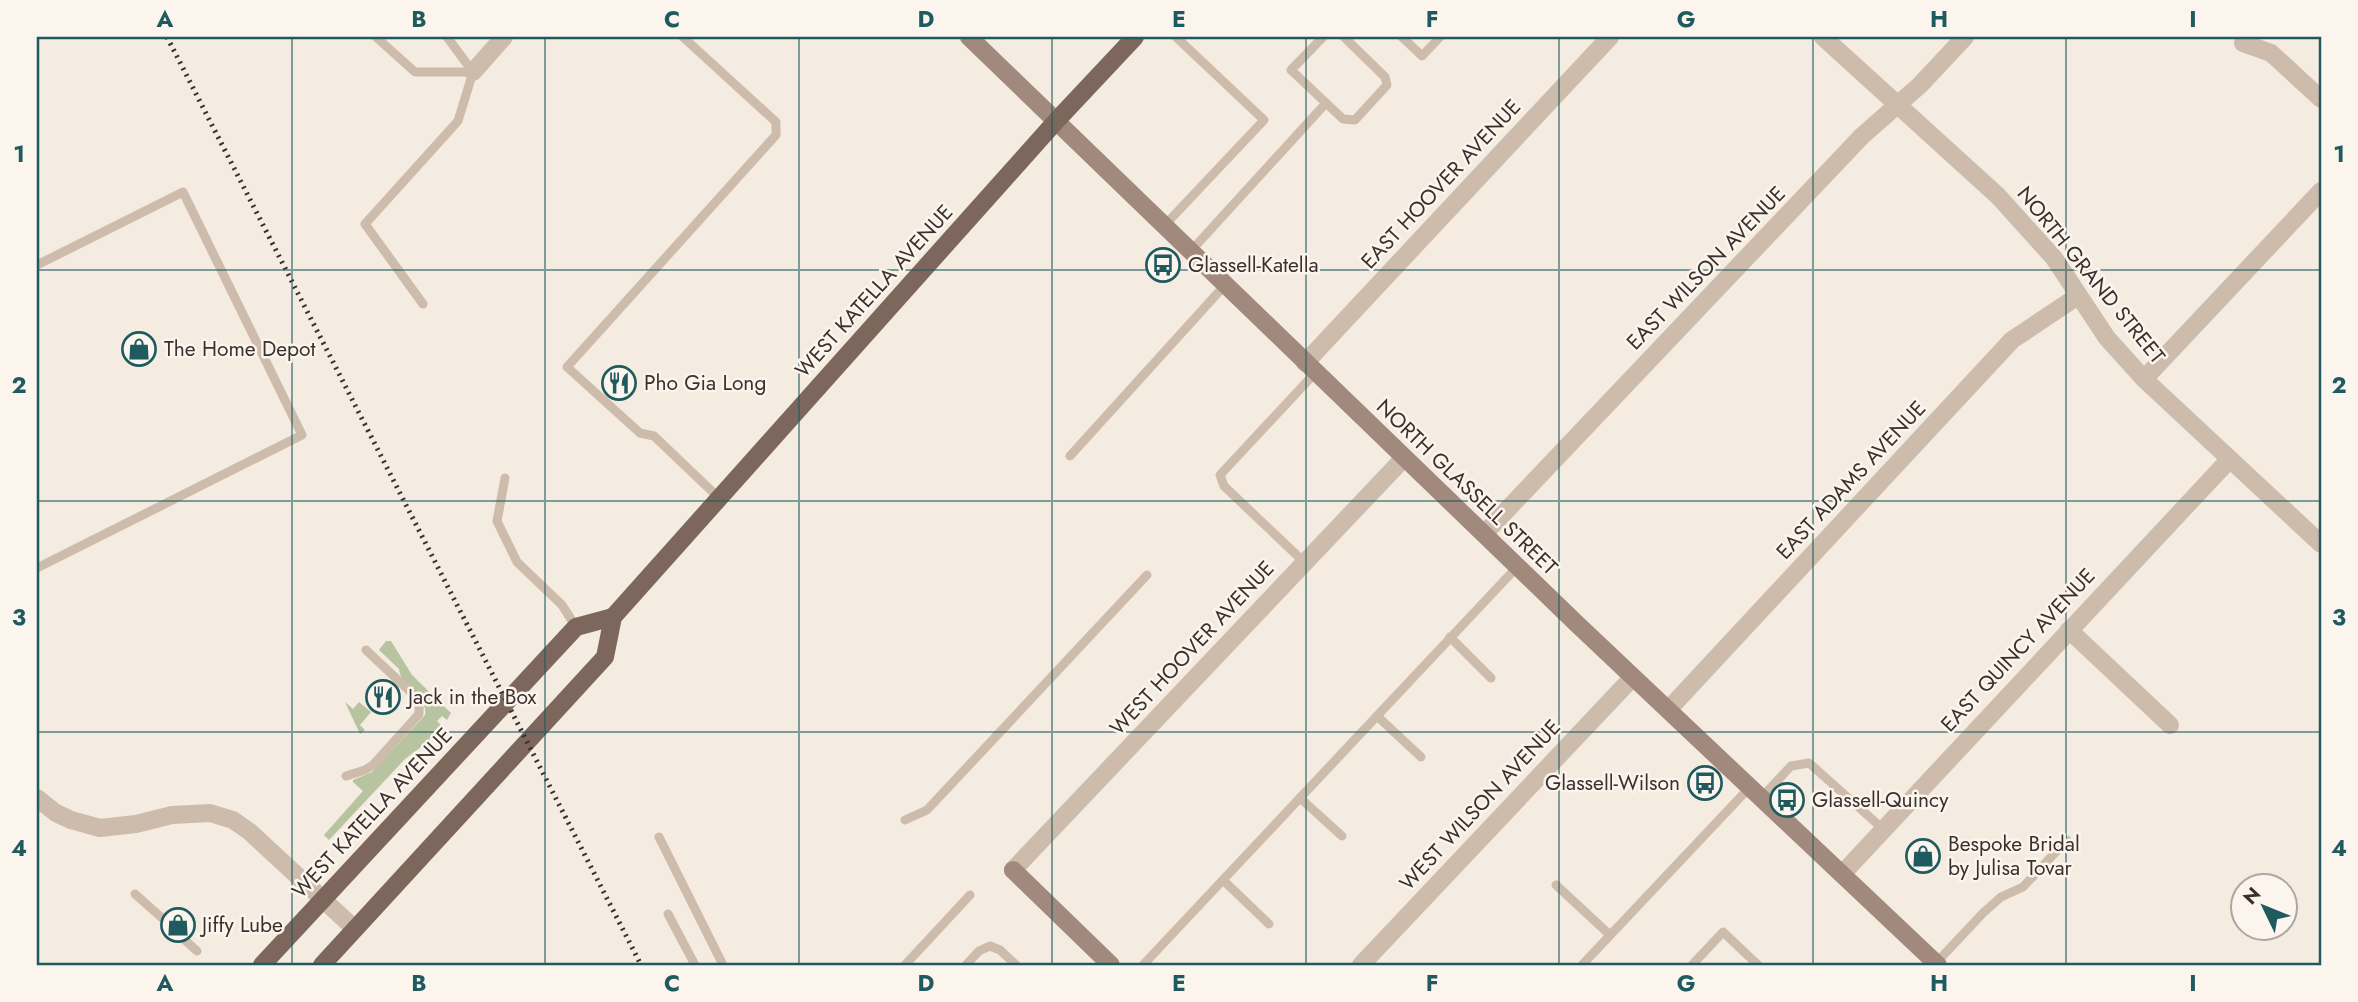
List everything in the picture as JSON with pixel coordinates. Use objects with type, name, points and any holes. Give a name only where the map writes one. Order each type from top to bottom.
[{"type":"main road","name":"NORTH GLASSELL STREET","points":[[969,37],[1310,368],[1937,964]]},
{"type":"main road","name":"WEST KATELLA AVENUE","points":[[613,617],[1057,120],[1135,37]]},
{"type":"main road","points":[[321,965],[605,657],[613,617],[576,627]]},
{"type":"main road","name":"WEST KATELLA AVENUE","points":[[262,965],[576,627]]},
{"type":"main road","points":[[1013,870],[1111,965]]},
{"type":"street","points":[[473,72],[504,37]]},
{"type":"street","name":"EAST HOOVER AVENUE","points":[[1310,368],[1610,37]]},
{"type":"street","name":"NORTH GRAND STREET","points":[[1823,37],[1998,196],[2053,258],[2107,338],[2144,379],[2229,460],[2317,533]]},
{"type":"street","name":"EAST WILSON AVENUE","points":[[1484,534],[1862,136],[1920,85],[1965,37]]},
{"type":"street","points":[[2243,43],[2271,53],[2321,99]]},
{"type":"street","points":[[2144,379],[2321,191]]},
{"type":"street","name":"EAST ADAMS AVENUE","points":[[1668,710],[2012,340],[2078,296]]},
{"type":"street","name":"WEST HOOVER AVENUE","points":[[1013,870],[1404,458]]},
{"type":"street","name":"EAST QUINCY AVENUE","points":[[1843,873],[2229,460]]},
{"type":"street","points":[[2069,629],[2170,725]]},
{"type":"street","name":"WEST WILSON AVENUE","points":[[1361,965],[1633,677]]},
{"type":"street","points":[[37,798],[56,813],[100,828],[193,813],[210,813],[233,820],[250,832],[355,929]]},
{"type":"lane","points":[[376,37],[415,72],[473,72]]},
{"type":"lane","points":[[447,37],[473,72]]},
{"type":"lane","points":[[682,37],[776,122],[776,135],[567,367],[640,433],[653,436],[719,498]]},
{"type":"lane","points":[[1164,226],[1264,120],[1175,37]]},
{"type":"lane","points":[[1323,37],[1291,70],[1343,119],[1355,120],[1387,85],[1385,77],[1344,37]]},
{"type":"lane","points":[[1402,37],[1422,56],[1440,37]]},
{"type":"lane","points":[[423,304],[365,224],[458,121],[473,72]]},
{"type":"lane","points":[[1190,252],[1326,103]]},
{"type":"lane","points":[[37,265],[184,192],[302,435],[37,568]]},
{"type":"lane","points":[[1070,456],[1225,285]]},
{"type":"lane","points":[[1304,562],[1224,486],[1220,475],[1310,368]]},
{"type":"lane","points":[[505,478],[497,521],[517,562],[562,606],[576,627]]},
{"type":"lane","points":[[1143,965],[1517,566]]},
{"type":"lane","points":[[905,820],[927,810],[1147,575]]},
{"type":"lane","points":[[1450,638],[1491,678]]},
{"type":"lane","points":[[346,776],[373,765],[419,714],[419,702],[415,696],[366,650]]},
{"type":"lane","points":[[1377,716],[1421,757]]},
{"type":"lane","points":[[1582,965],[1756,792],[1791,766],[1809,763],[1883,829]]},
{"type":"lane","points":[[1300,798],[1342,836]]},
{"type":"lane","points":[[659,837],[723,965]]},
{"type":"lane","points":[[1937,964],[1992,905],[2001,897],[2023,887],[2067,840]]},
{"type":"lane","points":[[1223,880],[1269,924]]},
{"type":"lane","points":[[1556,885],[1610,935]]},
{"type":"lane","points":[[135,894],[162,918]]},
{"type":"lane","points":[[905,965],[970,895]]},
{"type":"lane","points":[[668,914],[695,965]]},
{"type":"lane","points":[[1692,965],[1723,932],[1758,965]]},
{"type":"lane","points":[[186,940],[197,951]]},
{"type":"lane","points":[[966,965],[979,951],[990,946],[1000,950],[1016,965]]},
{"type":"green space","points":[[386,641],[391,641],[412,675],[451,713],[447,720],[442,716],[437,721],[442,726],[425,744],[405,759],[329,840],[324,835],[363,791],[353,780],[372,772],[425,715],[425,707],[419,696],[404,681],[399,669],[379,650]]},
{"type":"green space","points":[[345,702],[353,709],[359,702],[371,712],[360,725],[365,730],[360,734]]},
{"type":"railway","points":[[167,37],[641,965]]},
{"type":"place","name":"Glassell-Katella","points":[[1163,265]]},
{"type":"place","name":"The Home Depot","points":[[139,349]]},
{"type":"place","name":"Pho Gia Long","points":[[619,383]]},
{"type":"place","name":"Jack in the Box","points":[[383,697]]},
{"type":"place","name":"Glassell-Wilson","points":[[1705,783]]},
{"type":"place","name":"Glassell-Quincy","points":[[1787,800]]},
{"type":"place","name":"Bespoke Bridal by Julisa Tovar","points":[[1923,856]]},
{"type":"place","name":"Jiffy Lube","points":[[178,925]]}]
